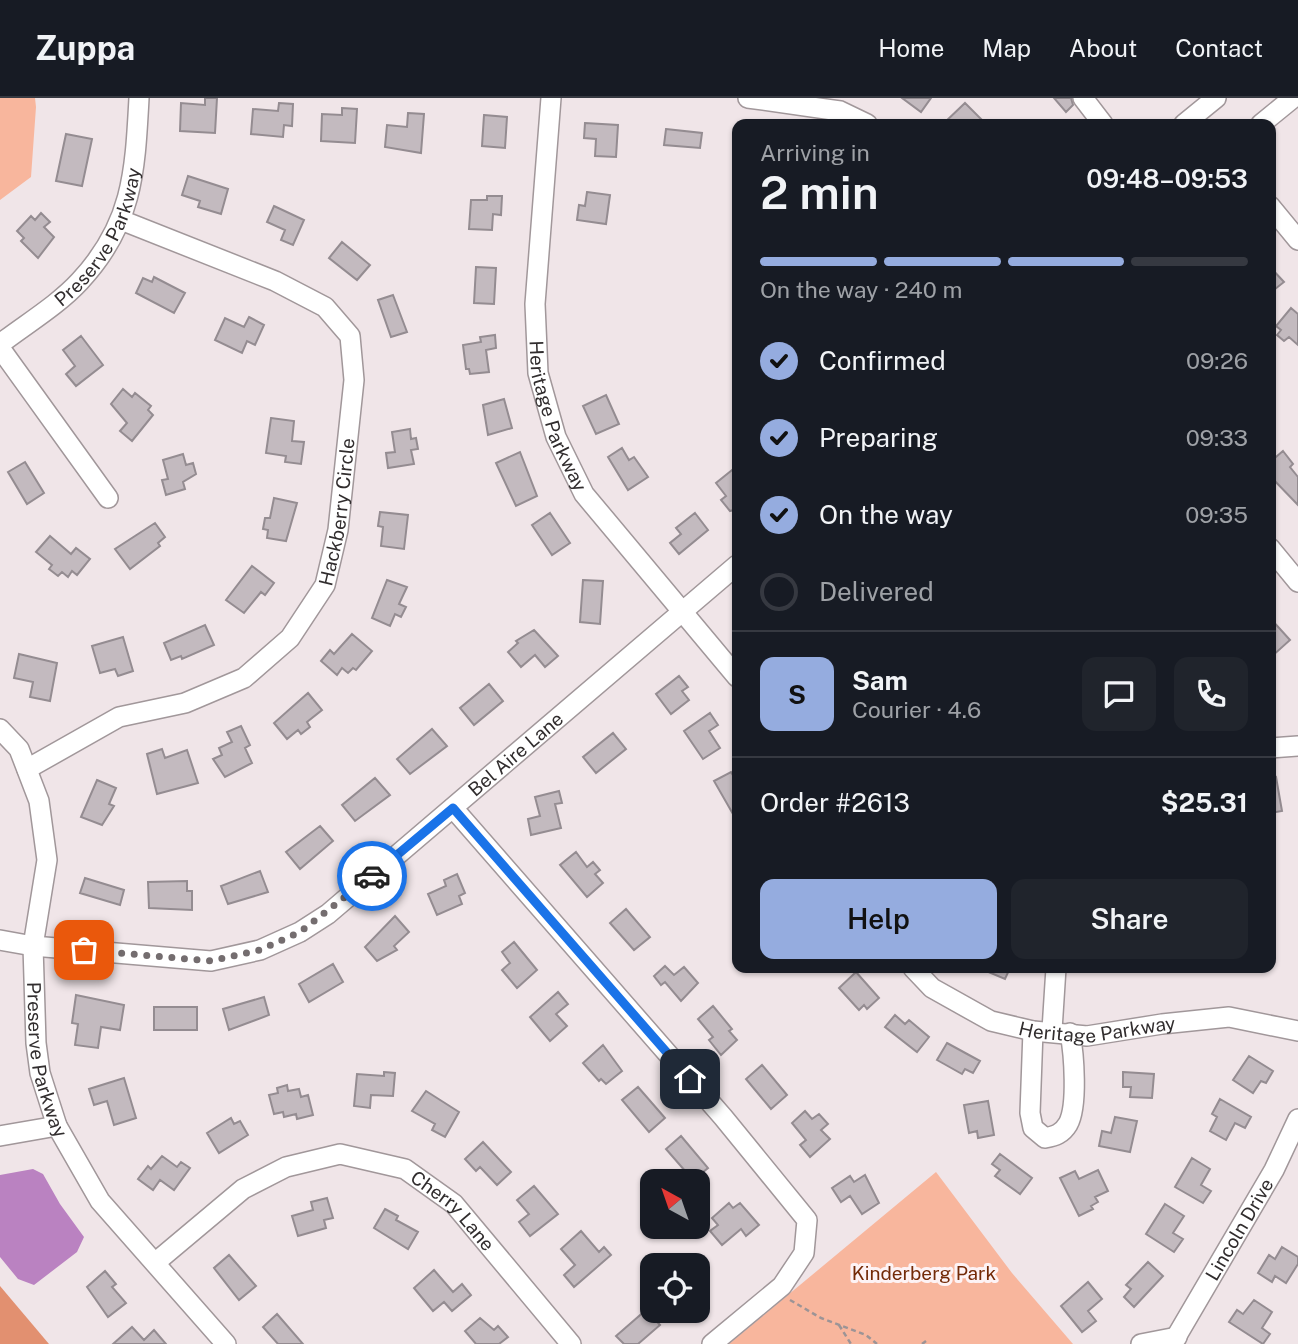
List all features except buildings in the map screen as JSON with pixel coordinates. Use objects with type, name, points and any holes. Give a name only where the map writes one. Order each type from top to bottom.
[{"type":"street","name":"Preserve Parkway","points":[[0,346],[79,283],[111,243],[127,205],[136,152],[139,98]]},
{"type":"street","name":"Heritage Parkway","points":[[551,98],[535,304],[538,373],[556,437],[584,494],[635,559],[683,611],[732,671]]},
{"type":"street","points":[[748,98],[840,111],[857,119]]},
{"type":"street","points":[[1083,98],[1099,119]]},
{"type":"street","points":[[1197,119],[1216,98]]},
{"type":"street","points":[[1267,119],[1293,98]]},
{"type":"street","points":[[1276,213],[1298,240]]},
{"type":"street","name":"Hackberry Circle","points":[[27,769],[119,717],[185,703],[244,678],[290,638],[326,585],[338,530],[354,380],[350,336],[325,307],[275,281],[121,220]]},
{"type":"street","points":[[0,346],[108,498]]},
{"type":"street","points":[[1276,555],[1298,582]]},
{"type":"street","name":"Bel Aire Lane","points":[[0,940],[33,946],[211,961],[260,950],[300,932],[328,914],[732,569]]},
{"type":"street","name":"Preserve Parkway","points":[[0,729],[19,749],[39,801],[47,860],[33,946],[37,1053],[57,1126],[100,1201],[226,1344]]},
{"type":"street","points":[[1276,748],[1298,746]]},
{"type":"street","points":[[453,808],[778,1181],[807,1220],[804,1253],[775,1291],[712,1344]]},
{"type":"street","name":"Heritage Parkway","points":[[918,973],[932,988],[991,1021],[1052,1032],[1087,1036],[1229,1017],[1282,1025],[1298,1031]]},
{"type":"street","points":[[1052,1032],[1056,973]]},
{"type":"street","name":"Lincoln Drive","points":[[1141,1344],[1175,1340],[1274,1170],[1298,1119]]},
{"type":"street","points":[[0,1136],[57,1126]]},
{"type":"street","name":"Cherry Lane","points":[[156,1262],[243,1189],[286,1167],[340,1154],[405,1169],[454,1204],[571,1344]]},
{"type":"path","points":[[775,1291],[839,1325],[866,1335],[877,1344]]},
{"type":"path","points":[[839,1325],[851,1344]]},
{"type":"green space","points":[[0,98],[35,98],[36,107],[31,177],[0,200]]},
{"type":"green space","name":"Kinderberg Park","points":[[936,1172],[1012,1273],[1073,1344],[729,1344]]},
{"type":"shaded area","points":[[33,1169],[43,1174],[60,1204],[84,1237],[77,1252],[34,1285],[18,1279],[0,1257],[0,1175]]},
{"type":"shaded area","points":[[0,1286],[49,1344],[0,1344]]},
{"type":"way so far","points":[[84,950],[211,961],[260,950],[300,932],[328,914],[372,876]]},
{"type":"route","points":[[372,876],[453,808],[690,1079]]}]
